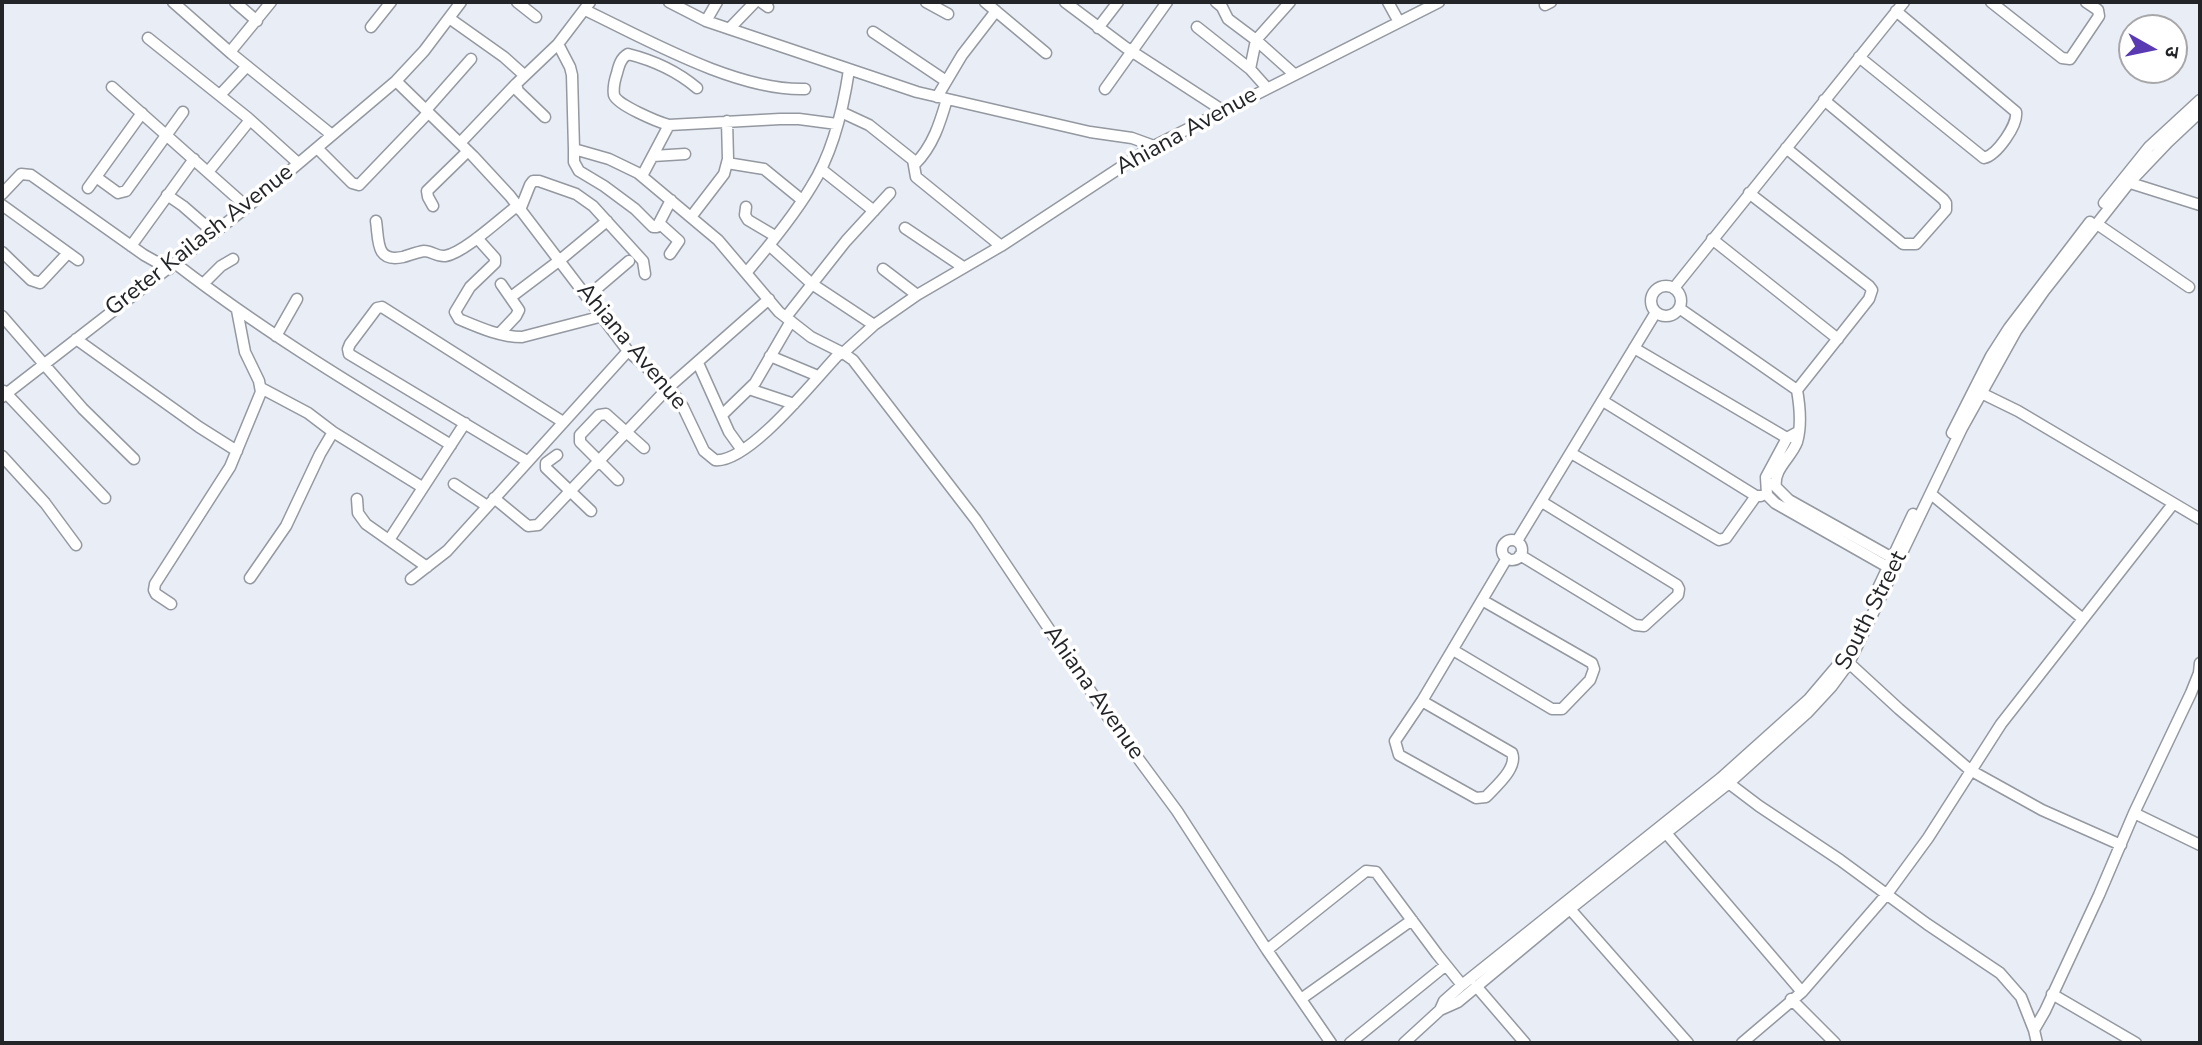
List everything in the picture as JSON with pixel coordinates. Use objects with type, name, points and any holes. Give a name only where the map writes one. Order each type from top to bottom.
[{"type":"street","points":[[173,2],[332,135]]},
{"type":"street","points":[[235,2],[257,20]]},
{"type":"street","points":[[230,52],[271,2]]},
{"type":"street","points":[[371,27],[391,2]]},
{"type":"street","name":"Greter Kailash Avenue","points":[[3,393],[173,266],[396,81],[417,59],[461,2]]},
{"type":"street","points":[[517,2],[536,17]]},
{"type":"street","points":[[670,2],[706,21],[917,92],[1090,132],[1132,138],[1154,146]]},
{"type":"street","points":[[706,21],[717,2]]},
{"type":"street","points":[[729,29],[755,2]]},
{"type":"street","points":[[926,2],[948,14]]},
{"type":"street","points":[[985,2],[1046,53]]},
{"type":"street","points":[[1065,2],[1131,51],[1222,110]]},
{"type":"street","points":[[1098,28],[1118,2]]},
{"type":"street","points":[[1105,89],[1167,2]]},
{"type":"street","points":[[1216,2],[1228,19],[1294,74]]},
{"type":"street","points":[[1388,2],[1399,22]]},
{"type":"street","name":"Ahiana Avenue","points":[[396,81],[464,147],[519,208],[628,351],[669,387],[683,407],[704,451],[715,460],[721,461],[742,450],[794,404],[818,376],[874,325],[917,295],[1000,246],[1154,146],[1439,2]]},
{"type":"street","points":[[1991,2],[2067,60],[2099,16],[2098,10],[2086,2]]},
{"type":"street","points":[[1250,69],[1256,40],[1282,4]]},
{"type":"street","points":[[433,206],[427,191],[524,75],[558,44],[587,6],[637,35],[704,66],[759,84],[781,89],[805,89]]},
{"type":"street","points":[[1674,288],[1712,239],[1900,6],[2016,111],[2014,127],[1991,156],[1984,158],[1859,57]]},
{"type":"street","points":[[996,10],[946,81],[935,136],[913,171],[916,177],[1000,246]]},
{"type":"street","points":[[449,18],[504,57],[524,75]]},
{"type":"street","points":[[1197,27],[1250,69],[1267,88]]},
{"type":"street","points":[[873,32],[946,81]]},
{"type":"street","points":[[637,35],[628,54],[622,58],[617,72],[615,97],[652,119],[669,125],[839,118],[879,132],[915,164]]},
{"type":"street","points":[[148,37],[220,94],[298,163]]},
{"type":"street","points":[[558,44],[572,75],[574,162],[579,171],[635,209],[653,228],[657,227],[671,201]]},
{"type":"street","points":[[628,54],[667,68],[697,88]]},
{"type":"street","points":[[317,148],[352,183],[359,185],[427,112],[471,59]]},
{"type":"street","points":[[220,94],[247,66]]},
{"type":"street","points":[[746,273],[802,200],[821,169],[839,118],[849,70]]},
{"type":"street","points":[[516,84],[518,91],[545,117]]},
{"type":"street","points":[[112,87],[247,207]]},
{"type":"street","points":[[1786,148],[1903,244],[1916,244],[1945,210],[1946,203],[1943,199],[1824,100]]},
{"type":"street","points":[[1440,1010],[1444,1001],[1462,985],[1725,780],[1824,684],[1843,659],[1893,565],[1978,391],[1990,356],[2149,148],[2200,100]]},
{"type":"street","points":[[96,177],[118,193],[126,191],[183,112]]},
{"type":"street","name":"South Street","points":[[1404,1043],[1440,1010],[1458,1002],[1666,833],[1725,780],[1807,713],[1832,686],[1849,663],[1893,565],[1931,494],[1978,391],[2016,331],[2097,224],[2125,182],[2200,112]]},
{"type":"street","points":[[88,188],[142,114]]},
{"type":"street","points":[[208,172],[250,120]]},
{"type":"street","points":[[691,217],[724,174],[727,163],[727,121]]},
{"type":"street","points":[[642,176],[669,125]]},
{"type":"street","points":[[574,149],[609,159],[642,176],[718,240],[789,319],[811,337],[843,353]]},
{"type":"street","points":[[653,156],[685,154]]},
{"type":"street","points":[[131,246],[194,159]]},
{"type":"street","points":[[727,163],[764,169],[802,200]]},
{"type":"street","points":[[821,169],[874,211]]},
{"type":"street","points":[[2,194],[21,174],[31,174],[131,246],[173,266],[202,284],[307,357],[451,445]]},
{"type":"street","points":[[376,221],[379,247],[382,253],[390,258],[426,251],[446,256],[519,208],[532,183],[539,181],[584,198],[643,261],[645,274]]},
{"type":"street","points":[[2125,182],[2200,205]]},
{"type":"street","points":[[722,415],[749,389],[812,284],[846,241],[890,193]]},
{"type":"street","points":[[1749,193],[1872,290],[1869,299],[1797,390]]},
{"type":"street","points":[[167,195],[214,233]]},
{"type":"street","points":[[2,205],[78,260]]},
{"type":"street","points":[[746,207],[748,220],[772,241],[812,284],[874,325]]},
{"type":"street","points":[[511,297],[607,221]]},
{"type":"street","points":[[659,223],[678,239],[679,244],[670,254]]},
{"type":"street","points":[[2097,224],[2189,287]]},
{"type":"street","points":[[905,228],[963,267]]},
{"type":"street","points":[[477,238],[495,258],[495,263],[470,288],[455,314],[458,318],[500,333],[522,337],[603,316]]},
{"type":"street","points":[[1712,239],[1838,339]]},
{"type":"street","points":[[2,252],[31,280],[40,283],[68,253]]},
{"type":"street","points":[[202,284],[233,259]]},
{"type":"street","points":[[588,296],[629,261]]},
{"type":"street","points":[[883,269],[917,295]]},
{"type":"street","points":[[500,333],[519,312],[518,306],[501,284]]},
{"type":"street","points":[[1663,286],[1674,288],[1680,297],[1678,308],[1665,316],[1656,312],[1651,302],[1654,292],[1663,286]]},
{"type":"street","points":[[276,336],[297,299]]},
{"type":"street","points":[[454,484],[532,527],[538,525],[669,387],[769,299]]},
{"type":"street","points":[[527,461],[348,354],[350,344],[377,308],[382,307],[563,422]]},
{"type":"street","points":[[1678,308],[1797,390],[1800,410],[1798,439],[1775,477],[1776,487],[1789,500],[1837,532],[1893,565]]},
{"type":"street","points":[[237,310],[245,352],[261,388],[308,414],[422,486]]},
{"type":"street","points":[[1517,541],[1656,312]]},
{"type":"street","points":[[2,316],[100,427],[134,459]]},
{"type":"street","points":[[76,340],[237,451]]},
{"type":"street","points":[[1634,348],[1787,438]]},
{"type":"street","points":[[411,579],[447,551],[628,351]]},
{"type":"street","name":"Ahiana Avenue","points":[[843,353],[853,360],[976,520],[1107,715],[1177,811],[1331,1043]]},
{"type":"street","points":[[770,356],[818,376]]},
{"type":"street","points":[[698,363],[729,432],[742,450]]},
{"type":"street","points":[[171,604],[156,594],[153,590],[155,584],[215,492],[237,451],[261,388]]},
{"type":"street","points":[[749,389],[794,404]]},
{"type":"street","points":[[1978,391],[2018,411],[2200,519]]},
{"type":"street","points":[[3,393],[105,498]]},
{"type":"street","points":[[1603,401],[1762,496],[1837,532]]},
{"type":"street","points":[[618,480],[580,442],[580,435],[598,415],[606,414],[644,448]]},
{"type":"street","points":[[389,540],[465,423]]},
{"type":"street","points":[[250,578],[286,526],[333,432]]},
{"type":"street","points":[[1571,453],[1719,540],[1726,538],[1762,496],[1766,477],[1787,438],[1798,432]]},
{"type":"street","points":[[557,455],[546,463],[546,468],[592,512]]},
{"type":"street","points":[[2,456],[45,503],[76,545]]},
{"type":"street","points":[[1931,494],[2083,619]]},
{"type":"street","points":[[357,499],[361,518],[427,567]]},
{"type":"street","points":[[1521,555],[1635,625],[1644,626],[1678,595],[1677,585],[1542,502]]},
{"type":"street","points":[[1742,1043],[1802,992],[1888,894],[1928,838],[2001,723],[2173,504]]},
{"type":"street","points":[[1509,540],[1517,541],[1522,547],[1521,555],[1514,559],[1507,558],[1502,552],[1503,546],[1509,540]]},
{"type":"street","points":[[1422,701],[1512,752],[1513,765],[1486,797],[1476,798],[1397,753],[1395,741],[1422,701],[1507,558]]},
{"type":"street","points":[[1453,650],[1552,709],[1562,709],[1590,680],[1594,669],[1592,663],[1482,600]]},
{"type":"street","points":[[1849,663],[1970,770],[2042,810],[2121,845]]},
{"type":"street","points":[[2034,1030],[2191,693],[2200,663]]},
{"type":"street","points":[[1725,780],[2000,973],[2021,997],[2037,1043]]},
{"type":"street","points":[[2134,813],[2200,845]]},
{"type":"street","points":[[1666,833],[1802,992]]},
{"type":"street","points":[[1267,950],[1366,871],[1376,872],[1462,985]]},
{"type":"street","points":[[1570,909],[1688,1043]]},
{"type":"street","points":[[1301,999],[1412,920]]},
{"type":"street","points":[[1350,1043],[1446,965]]},
{"type":"street","points":[[1476,986],[1525,1043]]},
{"type":"street","points":[[2052,994],[2136,1043]]},
{"type":"street","points":[[1791,999],[1835,1043]]}]
